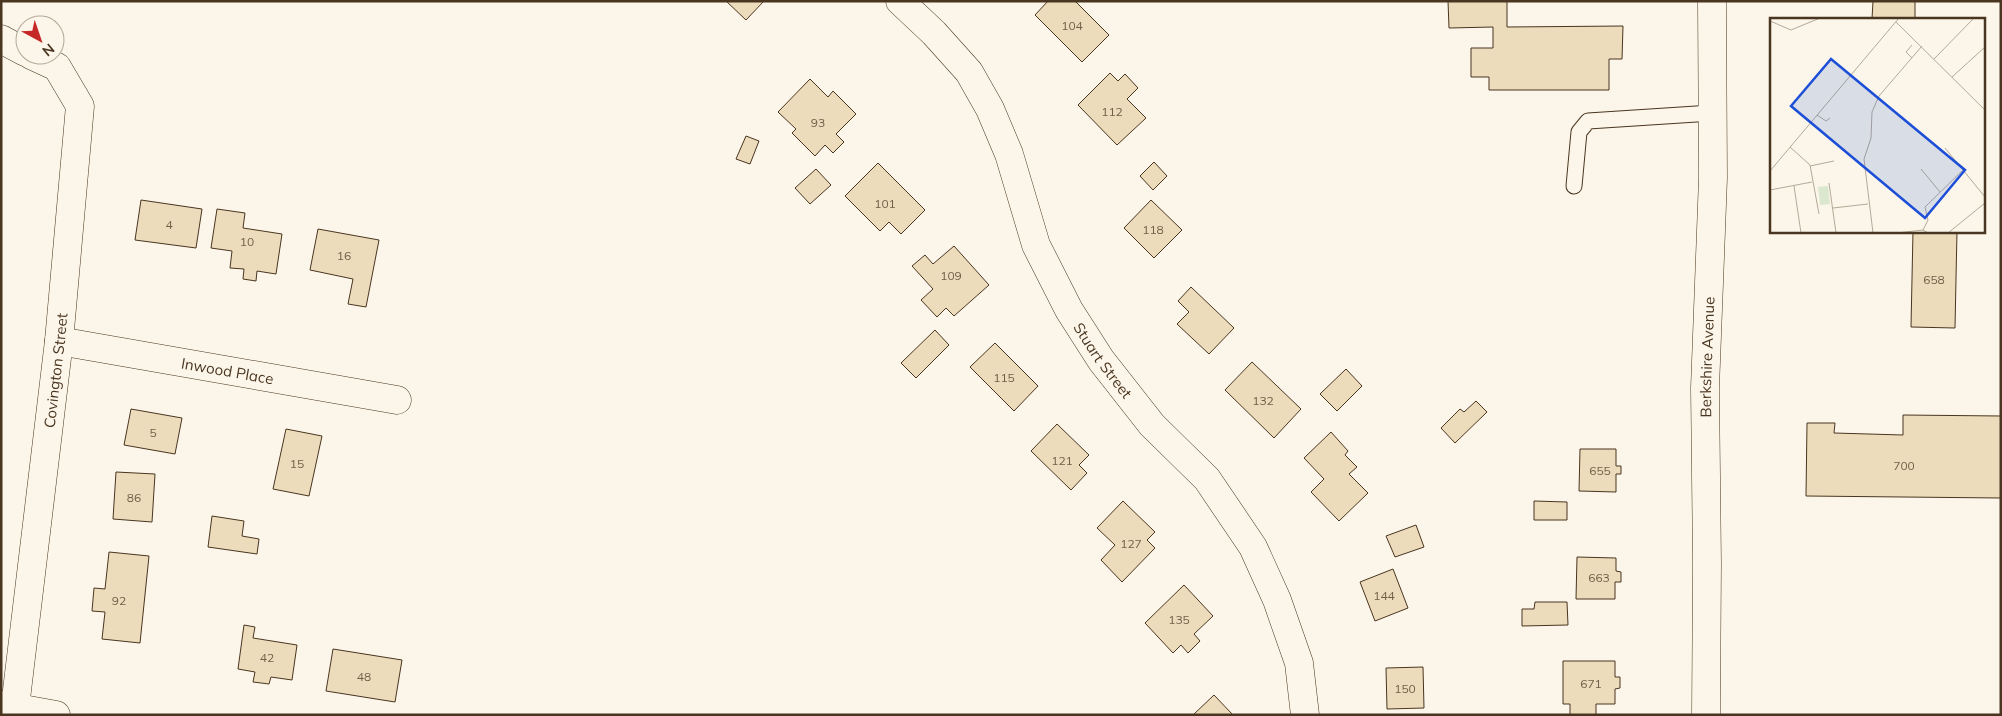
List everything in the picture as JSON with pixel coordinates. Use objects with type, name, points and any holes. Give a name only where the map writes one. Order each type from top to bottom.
[{"type":"street","name":"Stuart Street","points":[[900,1],[934,33],[968,72],[990,109],[1008,154],[1036,245],[1070,310],[1101,360],[1152,425],[1207,479],[1253,547],[1277,600],[1299,663],[1305,715]]},
{"type":"street","name":"Berkshire Avenue","points":[[1706,715],[1705,388],[1713,178],[1712,1]]},
{"type":"street","points":[[1,39],[15,47]]},
{"type":"street","name":"Covington Street","points":[[8,706],[60,341],[80,106],[57,67],[53,65]]},
{"type":"street","name":"Inwood Place","points":[[60,341],[397,400]]},
{"type":"street","points":[[8,706],[56,715]]},
{"type":"lane","points":[[1574,186],[1580,132],[1588,121],[1712,113]]},
{"type":"building","points":[[726,1],[764,1],[746,20]]},
{"type":"building","points":[[1048,1],[1075,1],[1109,35],[1082,62],[1035,15]]},
{"type":"building","points":[[1448,1],[1507,1],[1507,27],[1623,26],[1622,59],[1609,59],[1609,90],[1489,90],[1489,77],[1471,77],[1471,48],[1493,48],[1493,27],[1449,28]]},
{"type":"building","points":[[1873,1],[1915,1],[1915,18],[1872,18]]},
{"type":"building","points":[[1110,73],[1118,81],[1125,74],[1138,88],[1127,99],[1146,118],[1117,145],[1078,105]]},
{"type":"building","points":[[810,79],[828,97],[833,91],[856,114],[836,134],[844,142],[833,153],[825,145],[815,156],[792,133],[796,129],[778,112]]},
{"type":"building","points":[[746,136],[759,141],[750,164],[736,159]]},
{"type":"building","points":[[1154,162],[1167,176],[1153,190],[1140,176]]},
{"type":"building","points":[[878,163],[925,210],[901,234],[889,222],[880,231],[845,196]]},
{"type":"building","points":[[816,169],[831,185],[810,204],[795,188]]},
{"type":"building","points":[[141,200],[202,209],[196,248],[135,240]]},
{"type":"building","points":[[1151,200],[1182,230],[1154,258],[1124,228]]},
{"type":"building","points":[[217,209],[245,213],[243,228],[282,234],[276,274],[257,271],[256,281],[243,279],[244,269],[230,268],[232,251],[211,248]]},
{"type":"building","points":[[318,229],[379,240],[366,307],[348,304],[353,279],[310,270]]},
{"type":"building","points":[[1913,232],[1957,232],[1955,328],[1911,327]]},
{"type":"building","points":[[954,246],[989,285],[954,316],[946,308],[937,317],[921,300],[933,289],[912,266],[925,255],[933,264]]},
{"type":"building","points":[[1191,287],[1234,328],[1209,354],[1177,324],[1189,312],[1178,301]]},
{"type":"building","points":[[935,330],[949,345],[916,378],[901,363]]},
{"type":"building","points":[[995,343],[1038,386],[1014,411],[970,367]]},
{"type":"building","points":[[1252,362],[1301,409],[1274,438],[1225,390]]},
{"type":"building","points":[[1346,369],[1362,386],[1337,411],[1320,394]]},
{"type":"building","points":[[1476,401],[1487,412],[1455,443],[1441,428],[1460,409],[1464,412]]},
{"type":"building","points":[[131,409],[182,418],[175,454],[124,445]]},
{"type":"building","points":[[1903,415],[2001,416],[2001,498],[1806,496],[1807,423],[1835,423],[1834,433],[1903,435]]},
{"type":"building","points":[[1057,424],[1089,455],[1079,465],[1087,473],[1071,490],[1031,451]]},
{"type":"building","points":[[286,429],[322,436],[309,496],[273,489]]},
{"type":"building","points":[[1331,432],[1348,451],[1345,455],[1357,467],[1349,474],[1368,493],[1339,521],[1311,492],[1324,479],[1304,458]]},
{"type":"building","points":[[1580,449],[1616,449],[1616,466],[1621,466],[1621,474],[1616,474],[1616,492],[1579,491]]},
{"type":"building","points":[[116,472],[155,474],[152,522],[113,519]]},
{"type":"building","points":[[1123,501],[1155,532],[1147,540],[1155,548],[1122,582],[1101,560],[1115,545],[1097,528]]},
{"type":"building","points":[[1534,501],[1567,502],[1567,520],[1534,520]]},
{"type":"building","points":[[212,516],[244,521],[242,536],[259,539],[257,554],[208,547]]},
{"type":"building","points":[[1416,525],[1424,547],[1395,557],[1386,536]]},
{"type":"building","points":[[109,552],[149,556],[140,643],[102,639],[105,612],[92,611],[94,588],[105,589]]},
{"type":"building","points":[[1577,557],[1616,558],[1616,571],[1621,572],[1621,582],[1615,582],[1615,599],[1576,599]]},
{"type":"building","points":[[1393,569],[1408,608],[1375,621],[1360,582]]},
{"type":"building","points":[[1184,585],[1213,616],[1194,634],[1200,641],[1188,653],[1181,645],[1173,653],[1145,623]]},
{"type":"building","points":[[1535,602],[1567,602],[1568,625],[1522,626],[1522,609],[1534,609]]},
{"type":"building","points":[[244,625],[255,627],[253,638],[297,645],[292,680],[271,677],[269,684],[253,682],[255,672],[238,669]]},
{"type":"building","points":[[333,649],[402,660],[395,702],[326,691]]},
{"type":"building","points":[[1563,661],[1615,661],[1615,677],[1620,677],[1620,688],[1615,689],[1615,704],[1596,704],[1596,715],[1570,715],[1570,704],[1563,704]]},
{"type":"building","points":[[1423,667],[1424,708],[1387,709],[1386,668]]},
{"type":"building","points":[[1214,695],[1233,715],[1193,715]]}]
